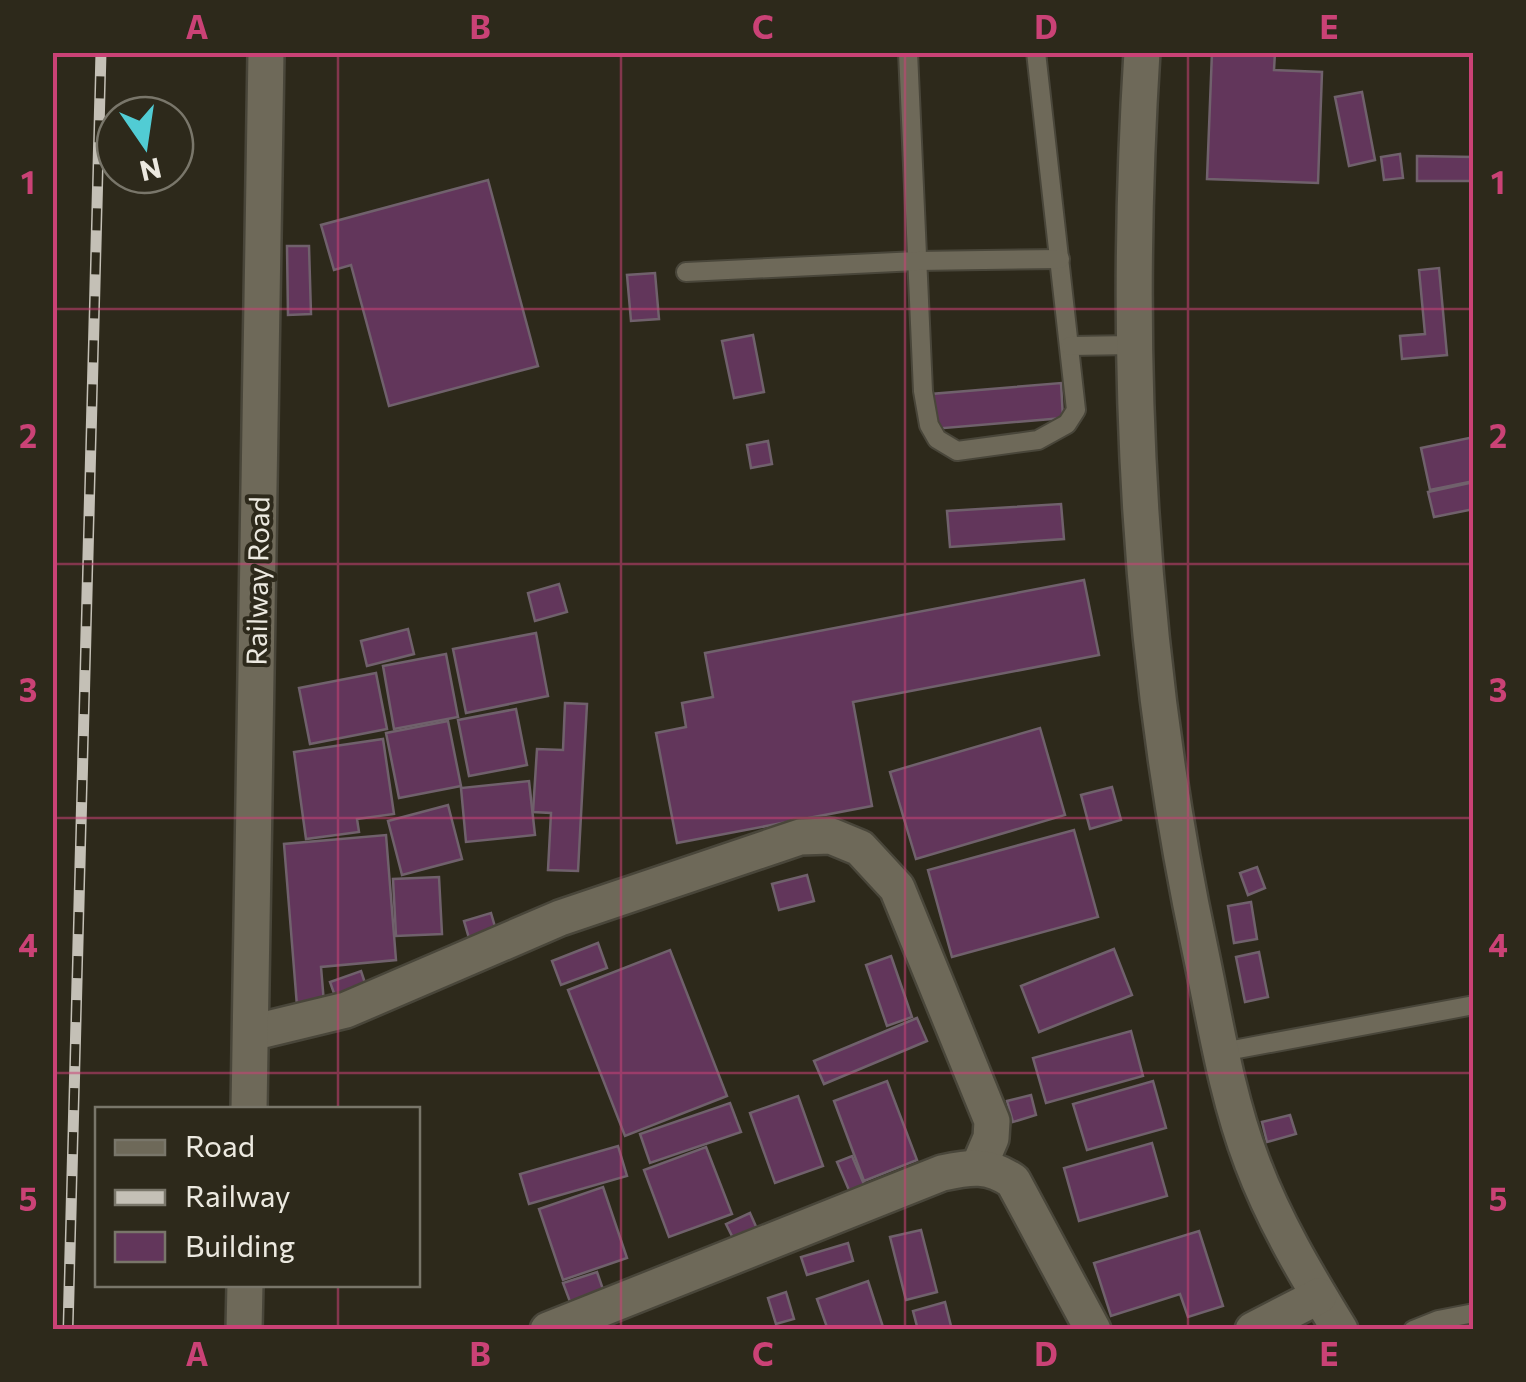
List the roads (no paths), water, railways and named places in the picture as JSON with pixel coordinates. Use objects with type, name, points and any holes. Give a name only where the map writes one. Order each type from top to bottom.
[{"type":"street","name":"Railway Road","points":[[249,1107],[266,52]]},
{"type":"street","points":[[1142,52],[1134,176],[1134,412],[1151,648],[1184,877],[1233,1104],[1252,1162],[1271,1206],[1340,1330]]},
{"type":"street","points":[[251,1033],[346,1010],[606,901],[800,837],[831,836],[860,848],[897,888],[992,1122],[991,1138],[980,1166]]},
{"type":"street","points":[[548,1330],[942,1173],[980,1166],[1014,1181],[1094,1330]]},
{"type":"street","points":[[244,1330],[245,1287]]},
{"type":"street","points":[[1253,1330],[1319,1296]]},
{"type":"lane","points":[[908,52],[923,391],[929,426],[937,439],[956,451],[1038,440],[1067,424],[1076,410],[1036,52]]},
{"type":"lane","points":[[686,272],[1060,259]]},
{"type":"lane","points":[[1070,346],[1134,346]]},
{"type":"lane","points":[[1222,1052],[1474,1005]]},
{"type":"lane","points":[[1414,1330],[1438,1320],[1474,1313]]},
{"type":"railway","points":[[68,1330],[101,52]]}]
